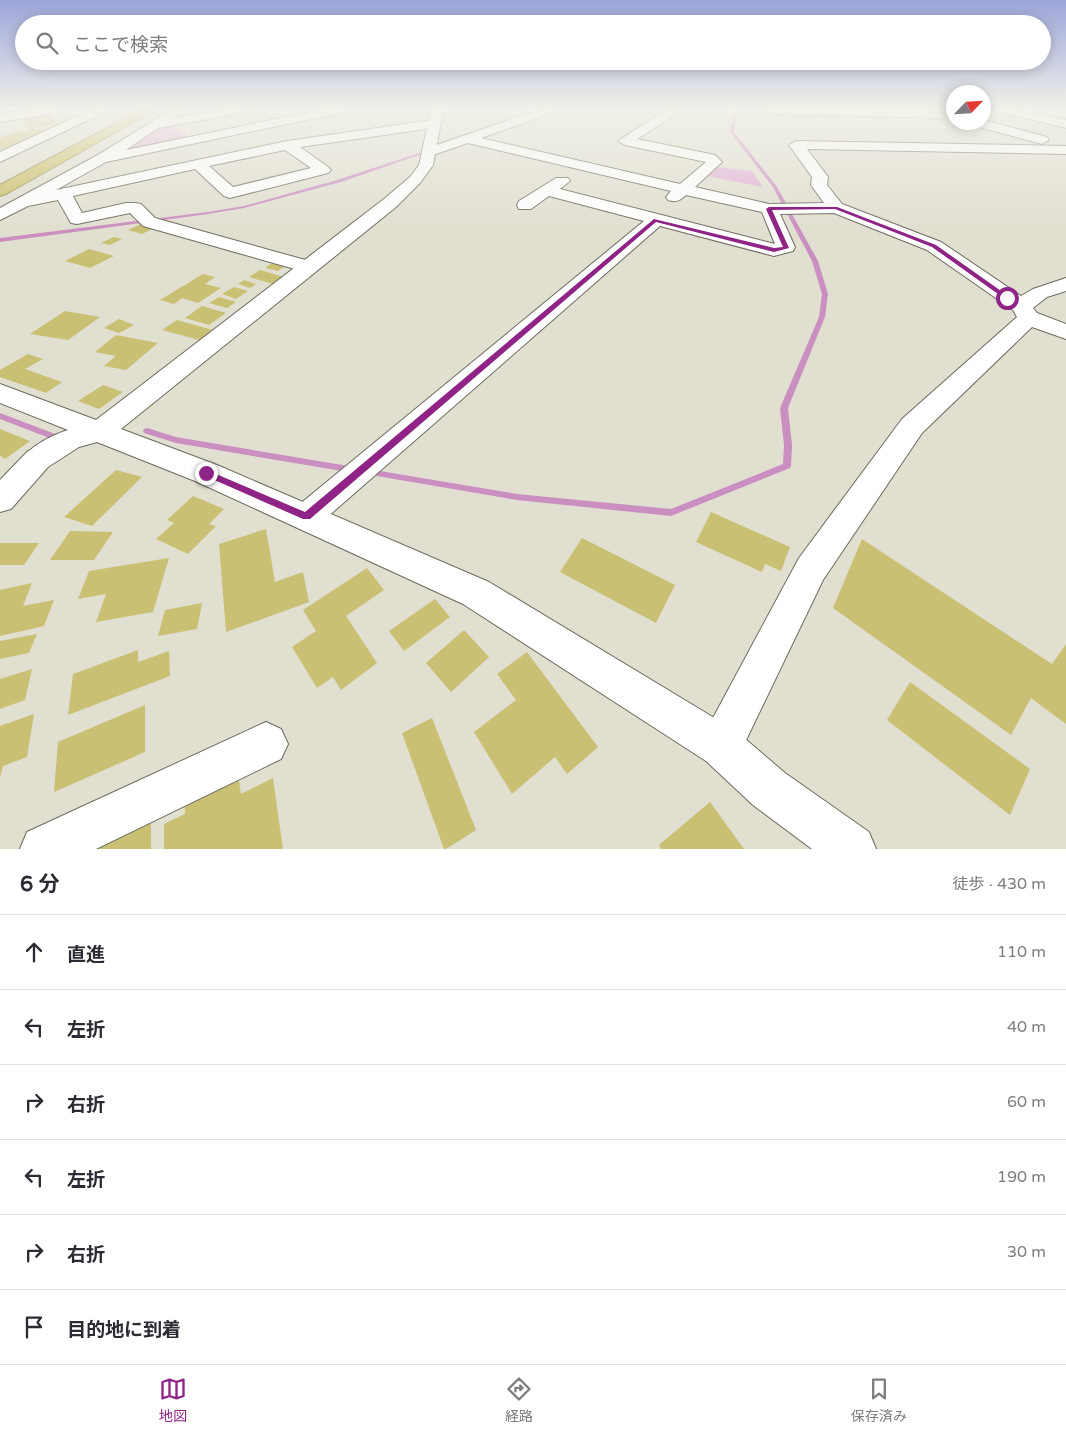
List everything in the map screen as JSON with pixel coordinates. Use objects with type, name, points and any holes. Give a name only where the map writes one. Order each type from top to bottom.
[{"type":"highway","points":[[0,178],[54,150]]},
{"type":"highway","points":[[0,191],[76,150]]},
{"type":"street","points":[[0,158],[17,150]]},
{"type":"street","points":[[0,215],[116,150]]},
{"type":"street","points":[[101,159],[146,150]]},
{"type":"street","points":[[25,202],[265,150]]},
{"type":"street","points":[[198,164],[230,193],[323,170],[294,150]]},
{"type":"street","points":[[0,500],[38,459],[69,440],[100,431],[396,198],[415,180],[426,164],[430,152],[437,150]]},
{"type":"street","points":[[516,150],[769,209],[836,208],[934,246],[1025,312],[1066,332]]},
{"type":"street","points":[[525,205],[611,150]]},
{"type":"street","points":[[656,220],[653,216],[715,162],[710,158],[668,150]]},
{"type":"street","points":[[800,150],[820,177],[819,184],[836,208]]},
{"type":"street","points":[[547,191],[774,250],[786,248],[769,209]]},
{"type":"street","points":[[63,194],[77,219],[126,208],[135,208],[149,222],[309,267]]},
{"type":"street","points":[[306,516],[656,220]]},
{"type":"street","points":[[721,746],[811,569],[912,426],[1025,312],[1040,293],[1066,284]]},
{"type":"street","points":[[0,393],[206,473],[476,593],[721,746],[769,789],[852,849]]},
{"type":"street","points":[[0,469],[38,459]]},
{"type":"street","points":[[44,849],[266,744]]},
{"type":"shaded area","points":[[717,167],[752,171],[763,187],[707,176]]},
{"type":"building","points":[[141,224],[154,228],[142,234],[128,230]]},
{"type":"building","points":[[114,237],[122,239],[110,245],[101,243]]},
{"type":"building","points":[[89,249],[114,256],[90,268],[65,261]]},
{"type":"building","points":[[272,263],[285,266],[278,271],[265,268]]},
{"type":"building","points":[[260,270],[284,277],[273,284],[249,277]]},
{"type":"building","points":[[203,274],[215,277],[205,284],[221,288],[198,303],[182,298],[174,304],[160,300]]},
{"type":"building","points":[[244,280],[256,284],[250,288],[238,284]]},
{"type":"building","points":[[234,287],[248,291],[236,299],[222,294]]},
{"type":"building","points":[[219,297],[236,302],[227,308],[209,303]]},
{"type":"building","points":[[202,306],[226,313],[209,325],[185,318]]},
{"type":"building","points":[[65,311],[100,317],[68,340],[30,334]]},
{"type":"building","points":[[119,319],[134,325],[119,333],[104,328]]},
{"type":"building","points":[[177,320],[213,330],[199,340],[162,330]]},
{"type":"building","points":[[116,335],[158,343],[126,370],[104,366],[116,356],[95,352]]},
{"type":"building","points":[[28,354],[43,359],[25,369],[62,382],[46,393],[0,377],[0,370]]},
{"type":"building","points":[[103,385],[123,392],[99,409],[78,401]]},
{"type":"building","points":[[0,429],[30,441],[5,459],[0,456]]},
{"type":"building","points":[[116,470],[142,477],[92,526],[64,517]]},
{"type":"building","points":[[193,496],[224,509],[209,524],[216,526],[188,554],[156,539],[174,523],[167,520]]},
{"type":"building","points":[[711,512],[790,547],[781,571],[765,564],[762,572],[696,542]]},
{"type":"building","points":[[266,529],[275,582],[303,572],[309,602],[226,632],[219,544]]},
{"type":"building","points":[[70,531],[113,532],[94,560],[50,560]]},
{"type":"building","points":[[582,538],[675,585],[656,623],[560,572]]},
{"type":"building","points":[[862,539],[1052,664],[1066,644],[1066,724],[1031,698],[1011,735],[833,608]]},
{"type":"building","points":[[0,543],[39,543],[24,565],[0,565]]},
{"type":"building","points":[[169,558],[153,612],[96,622],[106,594],[78,599],[89,571]]},
{"type":"building","points":[[367,568],[384,590],[346,616],[377,663],[341,690],[333,677],[317,688],[292,647],[316,631],[303,610]]},
{"type":"building","points":[[32,583],[23,606],[54,600],[44,626],[0,636],[0,590]]},
{"type":"building","points":[[435,599],[450,617],[404,651],[389,631]]},
{"type":"building","points":[[202,603],[197,629],[158,636],[165,610]]},
{"type":"building","points":[[464,630],[489,657],[451,692],[426,663]]},
{"type":"building","points":[[37,634],[29,653],[0,659],[0,641]]},
{"type":"building","points":[[138,650],[138,662],[169,651],[170,676],[68,715],[73,674]]},
{"type":"building","points":[[527,652],[598,747],[567,774],[555,757],[512,794],[474,732],[516,700],[497,674]]},
{"type":"building","points":[[32,669],[25,700],[0,709],[0,679]]},
{"type":"building","points":[[910,682],[1030,769],[1010,815],[887,720]]},
{"type":"building","points":[[145,705],[145,752],[54,792],[58,742]]},
{"type":"building","points":[[34,714],[27,757],[3,766],[0,778],[0,726]]},
{"type":"building","points":[[432,718],[476,830],[446,849],[444,849],[402,733]]},
{"type":"building","points":[[238,774],[241,794],[273,778],[283,849],[164,849],[164,824],[185,814],[184,799]]},
{"type":"building","points":[[710,802],[744,849],[661,849],[659,845]]},
{"type":"building","points":[[151,821],[151,849],[97,849],[97,845]]},
{"type":"waterway","points":[[368,472],[517,497],[671,513],[787,466],[788,445],[784,408],[822,317],[825,294],[815,261],[775,187],[746,150]]},
{"type":"waterway","points":[[0,240],[244,207],[339,181],[420,154]]},
{"type":"waterway","points":[[0,416],[55,437]]},
{"type":"waterway","points":[[147,431],[176,440],[354,470]]},
{"type":"route","points":[[206,473],[306,516],[656,220],[774,250],[786,248],[769,209],[836,208],[934,246],[1007,298]]}]
